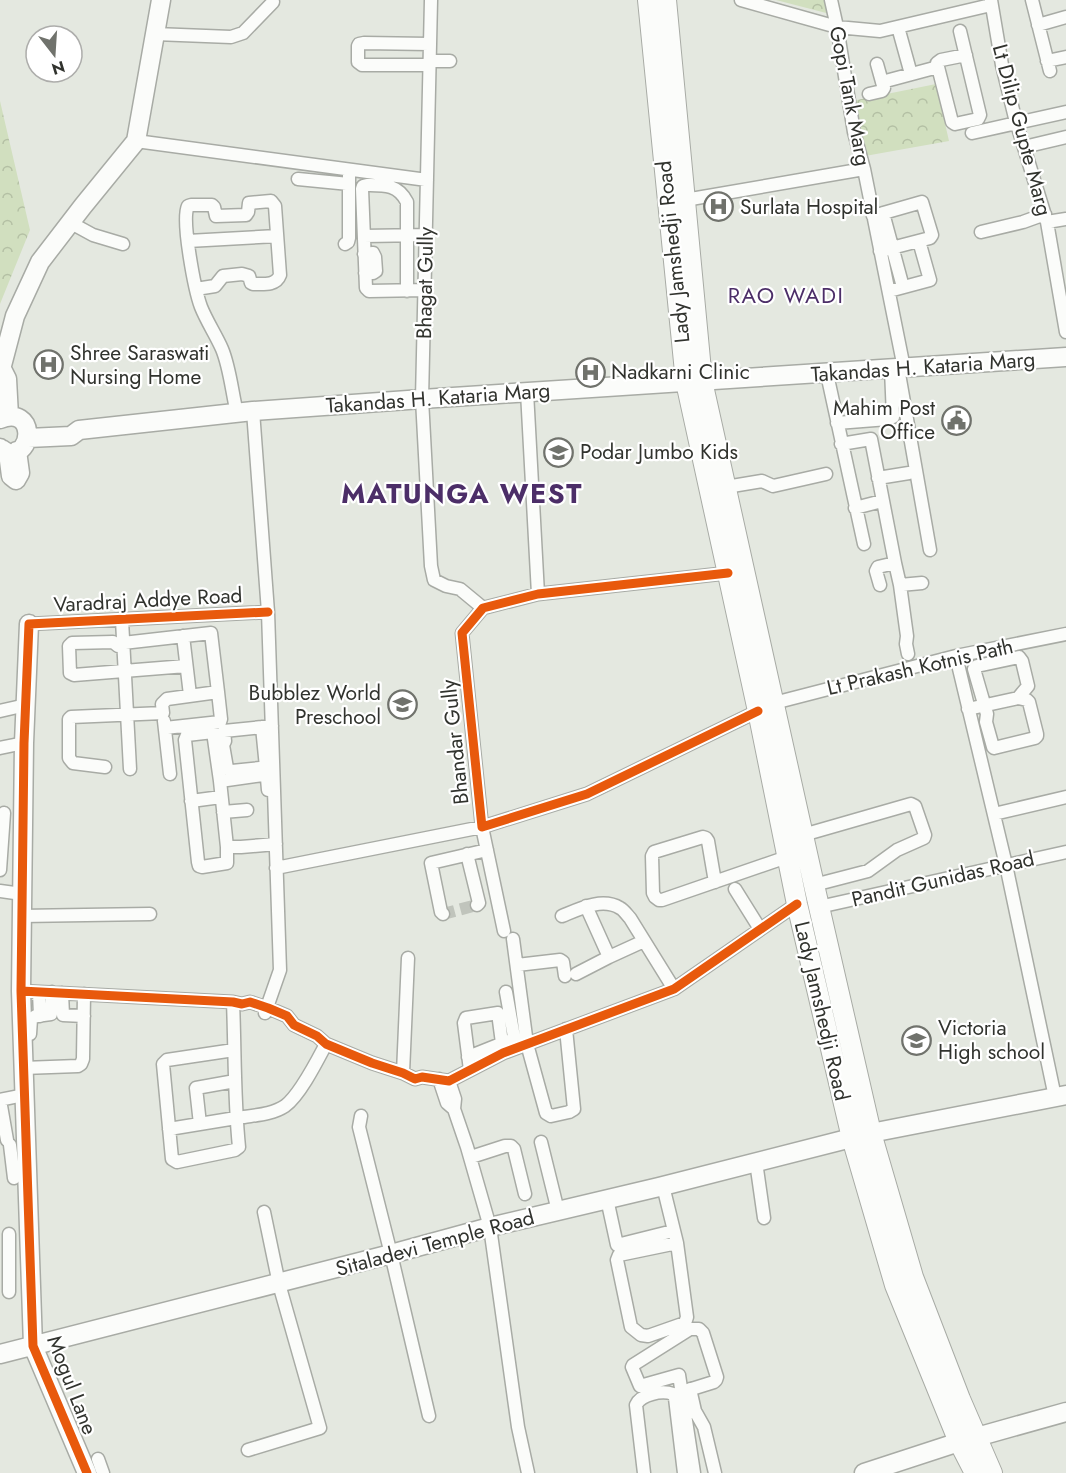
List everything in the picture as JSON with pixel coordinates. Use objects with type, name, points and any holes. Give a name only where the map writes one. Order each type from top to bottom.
[{"type":"main road","points":[[16,480],[20,473],[16,443],[24,423],[17,417],[2,417],[7,379],[1,371],[15,316],[40,262],[136,141],[161,0]]},
{"type":"main road","name":"Lady Jamshedji Road","points":[[648,0],[694,381],[728,573],[803,835],[819,907],[861,1135],[894,1285],[968,1440],[992,1473]]},
{"type":"main road","name":"Lady Jamshedji Road","points":[[666,0],[685,200],[694,381],[726,487],[766,707],[787,857],[796,904],[861,1135]]},
{"type":"main road","name":"Takandas H. Kataria Marg","points":[[16,443],[71,424],[79,430],[245,412],[1066,357]]},
{"type":"main road","name":"Mogul Lane","points":[[29,624],[21,916],[21,991],[27,1067],[24,1095],[11,1142],[20,1177],[29,1232],[33,1346],[92,1466]]},
{"type":"main road","name":"Sitaladevi Temple Road","points":[[0,1354],[279,1284],[490,1227],[663,1186],[861,1135],[1061,1096]]},
{"type":"main road","points":[[864,1473],[1066,1412]]},
{"type":"main road","name":"Lady Jamshedji Road","points":[[968,1440],[975,1473]]},
{"type":"street","name":"Bhagat Gully","points":[[431,0],[422,399],[431,566],[434,580],[460,589],[483,609]]},
{"type":"street","points":[[741,0],[837,27],[880,31],[991,2]]},
{"type":"street","name":"Gopi Tank Marg","points":[[831,0],[854,132],[886,249],[898,368]]},
{"type":"street","points":[[1032,0],[1049,66],[1066,57]]},
{"type":"street","points":[[155,34],[231,37],[243,33],[273,2]]},
{"type":"street","name":"Lt Dilip Gupte Marg","points":[[991,2],[1002,65],[1046,218],[1066,332]]},
{"type":"street","points":[[1038,25],[1066,16]]},
{"type":"street","points":[[898,27],[911,74]]},
{"type":"street","points":[[960,31],[966,55],[980,115],[978,119],[953,124],[938,61],[966,55]]},
{"type":"street","points":[[414,43],[414,65]]},
{"type":"street","points":[[429,44],[361,44],[358,46],[357,62],[362,65],[414,65],[450,61]]},
{"type":"street","points":[[869,94],[882,91],[884,88],[877,64]]},
{"type":"street","points":[[882,82],[938,67]]},
{"type":"street","points":[[972,133],[1066,112]]},
{"type":"street","points":[[1027,147],[1066,137]]},
{"type":"street","points":[[136,141],[427,180]]},
{"type":"street","points":[[298,163],[298,182],[349,184]]},
{"type":"street","points":[[685,200],[864,169]]},
{"type":"street","points":[[345,244],[349,238],[349,170]]},
{"type":"street","points":[[407,291],[407,202],[391,186],[363,186],[366,288],[369,291],[407,291],[425,291]]},
{"type":"street","points":[[196,290],[215,286],[223,276],[242,273],[249,276],[253,284],[276,282],[280,275],[275,206],[271,201],[249,203],[246,215],[217,217],[214,216],[212,205],[191,205],[188,206],[186,213],[188,241],[196,290],[201,307],[222,348],[245,412],[268,612],[267,726],[280,970],[266,1011]]},
{"type":"street","points":[[878,214],[922,202],[932,237],[886,249],[903,287]]},
{"type":"street","points":[[981,232],[1046,218],[1066,219]]},
{"type":"street","points":[[71,223],[93,235],[123,244]]},
{"type":"street","points":[[364,236],[426,235]]},
{"type":"street","points":[[188,241],[277,236]]},
{"type":"street","points":[[889,291],[930,280],[919,241]]},
{"type":"street","points":[[837,423],[893,417],[898,368]]},
{"type":"street","points":[[898,368],[930,550]]},
{"type":"street","points":[[827,374],[864,544]]},
{"type":"street","points":[[527,392],[538,594]]},
{"type":"street","points":[[868,421],[900,585],[908,654]]},
{"type":"street","points":[[841,444],[871,439]]},
{"type":"street","points":[[878,478],[909,473]]},
{"type":"street","points":[[726,487],[762,481],[773,486],[826,474]]},
{"type":"street","points":[[855,508],[882,501]]},
{"type":"street","points":[[880,585],[876,571],[878,567],[895,563]]},
{"type":"street","points":[[483,609],[538,594],[728,573]]},
{"type":"street","points":[[900,585],[922,582]]},
{"type":"street","name":"Bhandar Gully","points":[[483,609],[462,633],[482,827],[587,794],[766,707]]},
{"type":"street","name":"Varadraj Addye Road","points":[[29,624],[268,612]]},
{"type":"street","points":[[122,620],[130,770]]},
{"type":"street","points":[[165,728],[220,722],[212,634],[118,646],[113,642],[72,643],[69,646],[70,670],[74,675],[186,666]]},
{"type":"street","name":"Lt Prakash Kotnis Path","points":[[766,707],[956,656],[1066,634]]},
{"type":"street","points":[[183,636],[189,695]]},
{"type":"street","points":[[956,656],[1061,1096]]},
{"type":"street","points":[[968,709],[985,706],[1006,707],[1018,698],[1028,686],[1019,657],[974,669],[985,706],[986,722],[994,748],[1012,738],[1035,738],[1037,736],[1029,702],[1018,698]]},
{"type":"street","points":[[170,774],[162,704],[167,699],[218,692]]},
{"type":"street","points":[[0,711],[26,705]]},
{"type":"street","points":[[105,766],[70,761],[69,720],[75,716],[163,713]]},
{"type":"street","points":[[267,726],[225,730],[223,745],[229,770],[269,767]]},
{"type":"street","points":[[213,732],[221,797],[227,863],[202,867],[198,862],[191,801],[185,740],[187,735],[213,732]]},
{"type":"street","points":[[0,748],[24,743]]},
{"type":"street","points":[[220,781],[263,775],[267,778],[271,833],[268,840],[272,844]]},
{"type":"street","points":[[994,814],[1066,796]]},
{"type":"street","points":[[191,801],[221,797]]},
{"type":"street","points":[[803,835],[911,804],[915,806],[925,835],[924,838],[897,850],[868,871],[814,885]]},
{"type":"street","points":[[223,812],[247,810]]},
{"type":"street","points":[[0,870],[2,812],[23,813]]},
{"type":"street","points":[[276,868],[482,827],[517,965],[519,1043]]},
{"type":"street","points":[[715,882],[706,838],[654,852],[652,856],[653,893],[659,900],[662,900],[715,882],[787,857]]},
{"type":"street","points":[[227,847],[241,848],[272,844]]},
{"type":"street","points":[[443,914],[431,863],[487,850]]},
{"type":"street","name":"Pandit Gunidas Road","points":[[819,907],[1066,852]]},
{"type":"street","points":[[467,854],[479,903],[477,905]]},
{"type":"street","points":[[735,889],[760,929]]},
{"type":"street","points":[[0,891],[22,894]]},
{"type":"street","points":[[562,916],[586,906],[599,904],[612,904],[621,908],[630,918],[674,989]]},
{"type":"street","points":[[21,991],[250,1002],[266,1011],[287,1016],[294,1026],[317,1036],[326,1044],[415,1078],[420,1085],[446,1085],[519,1043],[566,1029],[674,989],[796,904]]},
{"type":"street","points":[[586,906],[609,957]]},
{"type":"street","points":[[21,916],[150,914]]},
{"type":"street","points":[[517,965],[560,960],[571,975],[644,941]]},
{"type":"street","points":[[403,1073],[408,958]]},
{"type":"street","points":[[506,992],[519,1043],[546,1113],[551,1116],[569,1112],[574,1109],[575,1105],[566,1029]]},
{"type":"street","points":[[26,1048],[30,1021],[33,1017],[51,1014],[51,993]]},
{"type":"street","points":[[51,993],[63,1015],[84,1016]]},
{"type":"street","points":[[27,1067],[78,1066],[81,1064],[84,994]]},
{"type":"street","points":[[234,1050],[167,1060],[163,1064],[172,1159],[177,1162],[236,1150],[239,1147],[240,1118],[234,1050],[238,1003]]},
{"type":"street","points":[[470,1070],[464,1020],[469,1016],[498,1013],[502,1043]]},
{"type":"street","points":[[468,1057],[502,1043],[519,1043]]},
{"type":"street","points":[[169,1129],[271,1112],[285,1106],[309,1075],[326,1044]]},
{"type":"street","points":[[200,1124],[196,1088],[235,1081]]},
{"type":"street","points":[[446,1085],[455,1099],[454,1109],[471,1157],[490,1227],[518,1427],[528,1473]]},
{"type":"street","points":[[11,1142],[0,1100],[24,1095]]},
{"type":"street","points":[[361,1116],[359,1127],[429,1416]]},
{"type":"street","points":[[541,1142],[558,1211]]},
{"type":"street","points":[[471,1157],[511,1146],[514,1149],[525,1194]]},
{"type":"street","points":[[756,1162],[764,1218]]},
{"type":"street","points":[[0,1180],[20,1177]]},
{"type":"street","points":[[663,1186],[675,1237],[687,1317],[685,1323],[648,1336],[641,1335],[631,1327],[617,1260],[619,1256],[675,1237]]},
{"type":"street","points":[[608,1199],[617,1245],[675,1237]]},
{"type":"street","points":[[248,1450],[320,1428],[323,1414],[279,1284],[264,1212]]},
{"type":"street","points":[[29,1232],[5,1235],[5,1293],[31,1285]]},
{"type":"street","points":[[686,1391],[714,1382],[717,1377],[703,1333],[699,1329],[690,1329],[632,1367],[640,1386],[679,1375],[686,1391],[690,1412],[694,1473]]},
{"type":"street","points":[[644,1473],[636,1405],[644,1395],[668,1392],[675,1398],[684,1473]]},
{"type":"street","points":[[690,1412],[704,1427],[715,1473]]},
{"type":"street","points":[[92,1466],[103,1473]]},
{"type":"green space","points":[[776,0],[826,0],[830,14]]},
{"type":"green space","points":[[936,84],[949,141],[865,156],[852,101]]},
{"type":"green space","points":[[0,101],[30,230],[0,304]]},
{"type":"tunnel","points":[[443,914],[477,905]]},
{"type":"cycle path","points":[[728,573],[538,594],[483,608],[462,633],[482,827],[587,794],[758,711]]},
{"type":"cycle path","points":[[87,1473],[33,1346],[21,991],[24,743],[29,624],[268,612]]},
{"type":"cycle path","points":[[21,991],[242,1004],[250,1002],[287,1016],[294,1025],[317,1036],[326,1044],[372,1063],[415,1079],[422,1077],[449,1081],[503,1053],[674,989],[797,904]]},
{"type":"place","name":"Surlata Hospital","points":[[719,207]]},
{"type":"place","name":"Shree Saraswati Nursing Home","points":[[49,365]]},
{"type":"place","name":"Nadkarni Clinic","points":[[590,372]]},
{"type":"place","name":"Mahim Post Office","points":[[956,420]]},
{"type":"place","name":"Podar Jumbo Kids","points":[[559,452]]},
{"type":"place","name":"Bubblez World Preschool","points":[[402,705]]},
{"type":"place","name":"Victoria High school","points":[[917,1040]]},
{"type":"district","name":"RAO WADI","points":[[786,295]]},
{"type":"district","name":"MATUNGA WEST","points":[[462,494]]}]
